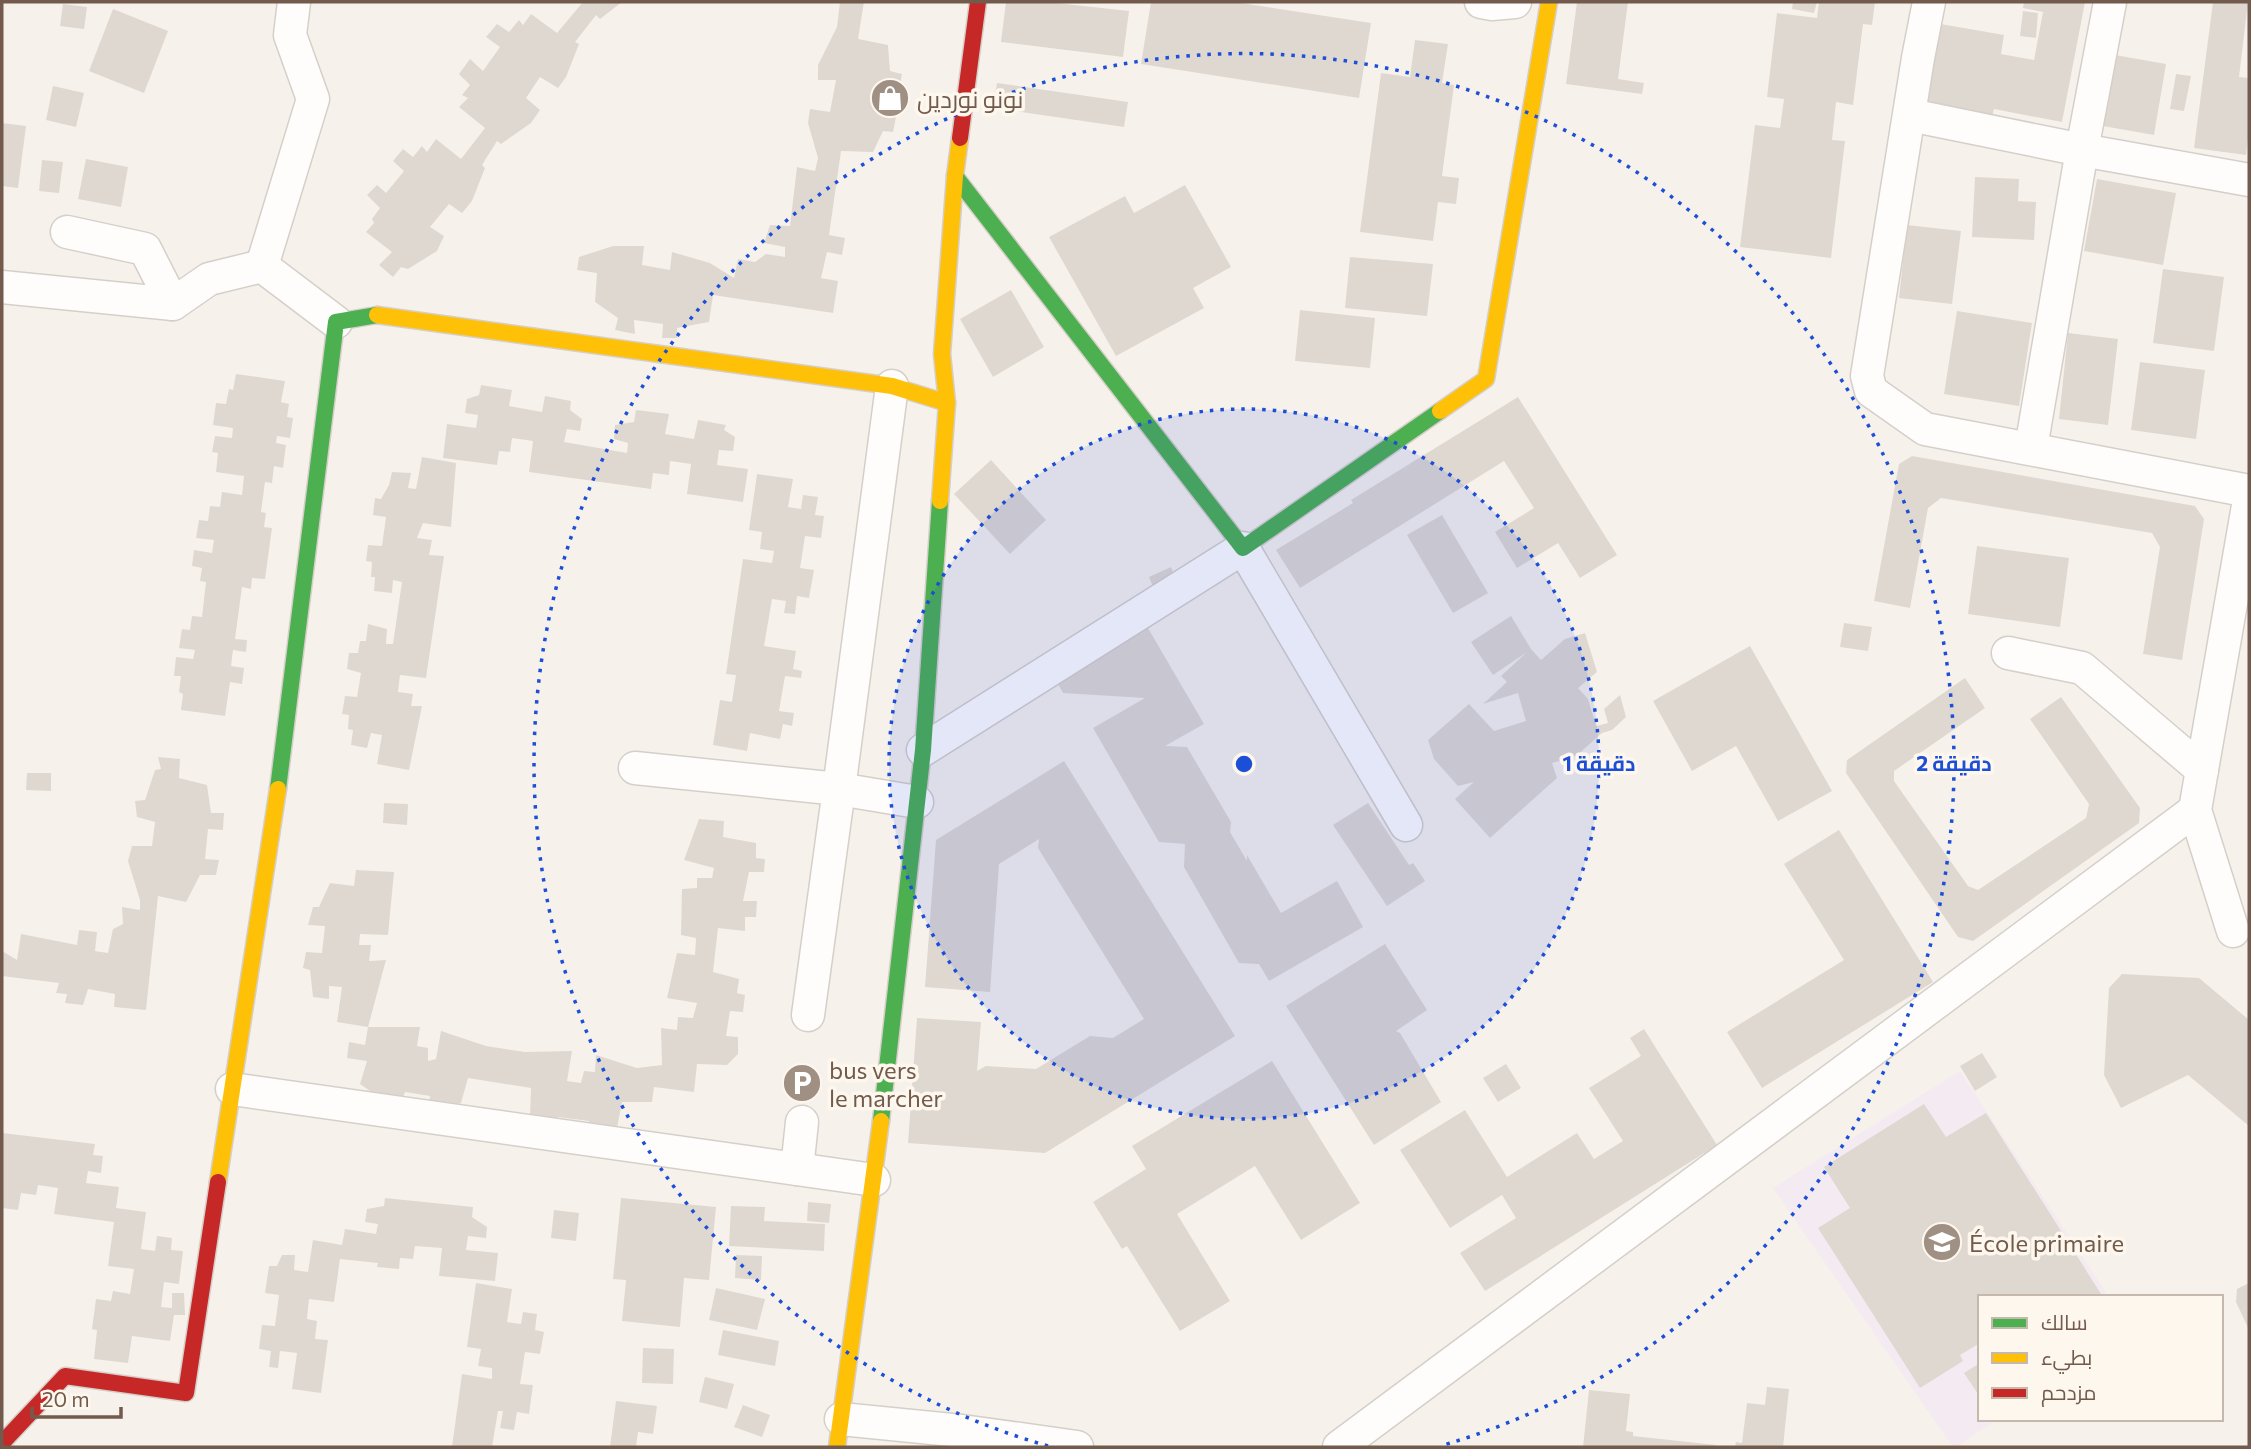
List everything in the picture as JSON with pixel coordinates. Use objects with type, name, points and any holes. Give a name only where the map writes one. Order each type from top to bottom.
[{"type":"street","points":[[262,266],[313,99],[290,36],[294,2]]},
{"type":"street","points":[[978,2],[955,176],[942,354],[947,403],[923,750],[874,1180],[839,1433],[1077,1447]]},
{"type":"street","points":[[1481,2],[1515,2]]},
{"type":"street","points":[[923,750],[1243,548],[1486,379],[1549,2]]},
{"type":"street","points":[[1929,2],[1867,376],[1871,391],[1925,429],[2249,491]]},
{"type":"street","points":[[2031,448],[2110,2]]},
{"type":"street","points":[[1910,115],[2249,180]]},
{"type":"street","points":[[955,176],[1243,548],[1406,825]]},
{"type":"street","points":[[67,232],[145,249],[173,304]]},
{"type":"street","points":[[2,287],[173,304],[209,279],[262,266]]},
{"type":"street","points":[[262,266],[336,323],[382,314],[892,387],[947,403]]},
{"type":"street","points":[[2,1447],[3,1442],[65,1376],[186,1393],[285,741],[336,323]]},
{"type":"street","points":[[808,1015],[892,387]]},
{"type":"street","points":[[2233,931],[2195,810],[2249,500]]},
{"type":"street","points":[[2008,653],[2082,668],[2202,770]]},
{"type":"street","points":[[635,768],[839,789],[917,802]]},
{"type":"street","points":[[1339,1447],[2195,810]]},
{"type":"street","points":[[232,1089],[874,1180]]},
{"type":"street","points":[[797,1169],[802,1122]]},
{"type":"shaded area","name":"École primaire","points":[[1960,1071],[2108,1295],[1978,1295],[1978,1421],[1994,1421],[1957,1447],[1953,1447],[1773,1188]]},
{"type":"building","points":[[583,2],[622,2],[600,19],[596,15],[575,42],[579,44],[566,77],[558,88],[540,77],[526,98],[540,110],[531,123],[501,144],[497,141],[482,165],[485,168],[472,201],[462,213],[449,204],[430,227],[444,236],[437,251],[408,269],[401,267],[393,277],[379,265],[392,252],[366,232],[374,223],[372,219],[380,208],[367,195],[377,185],[386,193],[404,171],[393,161],[403,149],[413,157],[422,146],[427,152],[436,139],[461,159],[485,128],[459,107],[468,98],[462,95],[470,85],[459,74],[470,59],[483,71],[500,47],[486,37],[497,24],[509,32],[519,20],[523,25],[531,14],[557,33]]},
{"type":"building","points":[[840,2],[864,2],[858,39],[888,45],[890,71],[902,74],[899,90],[886,89],[883,115],[896,117],[893,132],[883,131],[873,152],[841,151],[829,235],[845,238],[842,255],[827,252],[821,278],[838,281],[833,313],[713,295],[709,322],[677,328],[677,338],[662,338],[663,324],[634,320],[635,334],[615,330],[618,318],[595,302],[597,273],[577,270],[579,257],[613,246],[644,246],[642,265],[670,270],[672,252],[710,263],[734,278],[738,259],[755,262],[766,254],[785,257],[785,247],[764,243],[770,225],[790,226],[797,167],[815,171],[818,158],[808,123],[810,109],[830,112],[836,80],[818,80],[818,65],[837,27]]},
{"type":"building","points":[[1006,2],[1047,2],[1129,11],[1123,57],[1001,42]]},
{"type":"building","points":[[1151,2],[1234,2],[1371,23],[1359,98],[1141,64]]},
{"type":"building","points":[[1577,2],[1628,2],[1618,79],[1644,83],[1642,94],[1566,84]]},
{"type":"building","points":[[1793,2],[1817,2],[1814,13],[1792,9]]},
{"type":"building","points":[[1819,2],[1875,2],[1872,25],[1863,24],[1853,105],[1836,102],[1832,140],[1845,141],[1831,258],[1740,247],[1755,125],[1780,128],[1784,99],[1767,97],[1777,13],[1817,18]]},
{"type":"building","points":[[2024,2],[2085,2],[2062,122],[1994,109],[1992,117],[1919,103],[1935,23],[2004,35],[2001,54],[2034,60],[2043,12],[2023,8]]},
{"type":"building","points":[[2213,2],[2248,2],[2239,77],[2249,78],[2246,155],[2194,148]]},
{"type":"building","points":[[63,4],[87,7],[84,29],[60,26]]},
{"type":"building","points":[[113,9],[168,31],[144,93],[89,71]]},
{"type":"building","points":[[2023,11],[2038,13],[2036,38],[2020,36]]},
{"type":"building","points":[[1415,40],[1448,44],[1442,83],[1454,85],[1442,176],[1459,178],[1456,204],[1438,202],[1433,241],[1360,232],[1381,73],[1410,77]]},
{"type":"building","points":[[2115,55],[2166,64],[2154,135],[2103,126]]},
{"type":"building","points":[[2176,74],[2191,76],[2184,111],[2170,109]]},
{"type":"building","points":[[997,83],[1128,102],[1124,127],[993,108]]},
{"type":"building","points":[[53,86],[84,93],[76,127],[46,120]]},
{"type":"building","points":[[2,123],[26,126],[18,188],[2,186]]},
{"type":"building","points":[[86,159],[128,167],[121,207],[78,199]]},
{"type":"building","points":[[42,160],[63,162],[59,193],[39,191]]},
{"type":"building","points":[[1975,177],[2019,179],[2018,201],[2036,202],[2034,240],[1972,237]]},
{"type":"building","points":[[2097,179],[2176,193],[2163,265],[2084,251]]},
{"type":"building","points":[[1185,185],[1231,267],[1193,288],[1204,308],[1116,356],[1049,237],[1125,196],[1134,213]]},
{"type":"building","points":[[1907,225],[1961,231],[1952,304],[1899,298]]},
{"type":"building","points":[[1350,257],[1433,264],[1427,316],[1345,308]]},
{"type":"building","points":[[2163,269],[2224,277],[2214,351],[2153,343]]},
{"type":"building","points":[[1011,290],[1044,347],[993,377],[960,319]]},
{"type":"building","points":[[1300,310],[1375,318],[1370,368],[1295,361]]},
{"type":"building","points":[[1957,311],[2032,323],[2019,406],[1944,394]]},
{"type":"building","points":[[2068,333],[2118,339],[2108,425],[2059,419]]},
{"type":"building","points":[[2140,362],[2205,370],[2196,439],[2131,430]]},
{"type":"building","points":[[236,374],[285,381],[281,402],[289,404],[287,417],[293,418],[290,438],[277,436],[276,443],[286,445],[283,468],[274,466],[272,483],[265,482],[261,512],[266,513],[264,527],[272,528],[265,579],[252,578],[251,589],[242,587],[235,639],[247,640],[246,652],[233,650],[231,666],[244,668],[242,684],[230,682],[225,716],[181,710],[181,676],[174,676],[176,657],[193,659],[195,650],[179,648],[182,629],[190,630],[192,616],[202,617],[206,582],[200,581],[202,568],[192,566],[194,550],[212,553],[214,540],[196,538],[199,520],[208,521],[210,506],[220,507],[222,492],[242,495],[244,476],[216,472],[218,453],[212,452],[215,436],[232,438],[233,428],[213,425],[216,403],[226,404],[229,389],[233,390]]},
{"type":"building","points":[[481,385],[512,390],[509,406],[542,412],[545,396],[571,401],[570,410],[582,419],[580,431],[567,429],[564,442],[627,453],[628,443],[614,439],[615,425],[634,422],[636,410],[669,414],[665,434],[694,439],[698,420],[726,425],[724,430],[735,437],[733,451],[719,450],[717,465],[748,469],[743,502],[687,494],[691,464],[670,461],[669,475],[653,473],[651,489],[529,472],[533,441],[512,438],[510,452],[499,451],[497,465],[443,458],[447,424],[476,428],[478,415],[465,413],[467,399],[479,395]]},
{"type":"building","points":[[1518,397],[1617,555],[1580,578],[1558,543],[1517,568],[1495,532],[1534,508],[1504,461],[1300,588],[1276,550],[1353,503],[1351,500]]},
{"type":"building","points":[[1912,456],[2195,506],[2204,519],[2182,660],[2143,654],[2160,547],[2152,533],[1941,498],[1928,508],[1910,608],[1874,601],[1899,464]]},
{"type":"building","points":[[422,457],[456,463],[451,527],[423,523],[417,538],[432,540],[429,555],[444,556],[426,678],[400,675],[398,692],[413,694],[411,706],[422,706],[409,770],[377,764],[382,735],[371,733],[367,748],[351,745],[353,730],[348,729],[349,715],[342,714],[345,696],[357,697],[361,673],[347,669],[349,653],[358,653],[360,641],[366,641],[368,624],[387,629],[386,644],[393,644],[402,582],[393,580],[392,593],[374,591],[372,562],[366,561],[368,545],[382,546],[386,517],[373,515],[375,498],[381,499],[389,485],[392,472],[411,473],[408,488],[416,489]]},
{"type":"building","points":[[991,460],[1046,520],[1010,554],[954,494]]},
{"type":"building","points":[[757,474],[793,479],[788,507],[801,509],[803,495],[818,497],[815,515],[824,516],[821,538],[805,536],[800,568],[814,570],[809,598],[797,596],[795,614],[784,613],[786,601],[772,599],[764,646],[796,651],[793,669],[802,671],[801,678],[785,676],[779,711],[794,713],[792,726],[783,724],[780,739],[750,733],[747,751],[713,745],[720,700],[732,702],[736,675],[726,674],[743,559],[772,563],[774,551],[760,549],[762,532],[749,530]]},
{"type":"building","points":[[1442,515],[1488,593],[1453,613],[1407,535]]},
{"type":"building","points":[[1977,546],[2069,558],[2060,627],[1968,614]]},
{"type":"building","points":[[1171,567],[1176,579],[1154,589],[1149,577]]},
{"type":"building","points":[[1511,616],[1541,660],[1565,639],[1585,633],[1597,672],[1578,688],[1588,699],[1596,726],[1608,723],[1604,709],[1620,695],[1626,717],[1612,730],[1602,733],[1576,756],[1552,763],[1557,778],[1490,838],[1455,799],[1474,782],[1458,786],[1434,759],[1428,740],[1469,704],[1494,731],[1526,721],[1518,693],[1483,704],[1507,682],[1501,676],[1527,652],[1493,675],[1471,642]]},
{"type":"building","points":[[1145,623],[1204,724],[1165,746],[1187,747],[1231,822],[1230,832],[1247,861],[1247,855],[1281,913],[1337,881],[1363,927],[1269,981],[1259,964],[1239,963],[1184,867],[1185,844],[1159,842],[1093,728],[1145,698],[1063,693],[1056,680]]},
{"type":"building","points":[[1844,623],[1872,627],[1868,651],[1840,647]]},
{"type":"building","points":[[1750,646],[1832,791],[1778,821],[1736,746],[1692,771],[1653,701]]},
{"type":"building","points":[[1965,678],[1985,708],[1894,771],[1894,781],[1968,886],[1978,890],[2086,818],[2089,804],[2030,719],[2061,697],[2140,808],[2139,823],[1973,941],[1958,937],[1846,773],[1847,760]]},
{"type":"building","points":[[158,757],[180,759],[179,778],[207,785],[211,813],[224,813],[223,830],[208,829],[205,859],[219,860],[216,875],[200,875],[186,902],[158,896],[146,1010],[114,1007],[115,994],[88,989],[83,1005],[65,1003],[67,994],[56,993],[59,983],[2,976],[2,951],[17,960],[21,934],[77,945],[79,930],[97,932],[95,951],[108,953],[113,929],[123,924],[122,907],[140,910],[140,900],[128,861],[132,846],[152,846],[155,822],[137,817],[135,801],[145,800],[155,770],[161,769]]},
{"type":"building","points":[[1064,761],[1235,1036],[1045,1153],[908,1143],[917,1018],[981,1022],[977,1071],[986,1066],[1036,1069],[1090,1036],[1113,1038],[1144,1019],[1038,848],[1039,839],[999,864],[990,992],[925,987],[936,840]]},
{"type":"building","points":[[27,773],[51,773],[51,791],[26,790]]},
{"type":"building","points":[[384,803],[408,804],[407,825],[383,823]]},
{"type":"building","points":[[1368,803],[1409,865],[1413,863],[1425,881],[1387,906],[1333,825]]},
{"type":"building","points":[[699,819],[724,821],[723,837],[756,843],[756,858],[765,859],[764,872],[749,872],[743,901],[757,901],[756,917],[745,917],[745,931],[718,928],[713,972],[739,979],[737,993],[745,995],[743,1012],[730,1011],[726,1036],[738,1037],[738,1054],[727,1065],[697,1064],[694,1092],[654,1087],[652,1102],[622,1102],[617,1128],[589,1134],[589,1121],[558,1117],[555,1128],[530,1117],[531,1088],[468,1078],[461,1103],[439,1110],[428,1108],[430,1096],[405,1092],[400,1105],[386,1102],[360,1084],[367,1061],[347,1058],[349,1042],[365,1045],[368,1027],[420,1027],[417,1046],[428,1048],[428,1061],[436,1059],[441,1031],[486,1046],[525,1052],[572,1051],[567,1081],[581,1083],[584,1071],[595,1072],[596,1055],[637,1068],[662,1065],[661,1028],[677,1030],[678,1017],[693,1018],[697,1003],[667,998],[677,953],[695,955],[696,938],[681,935],[682,889],[697,888],[697,878],[712,878],[714,868],[684,860]]},
{"type":"building","points":[[1839,830],[1933,982],[1762,1088],[1727,1032],[1844,960],[1784,864]]},
{"type":"building","points":[[356,870],[394,872],[388,935],[360,934],[359,945],[371,945],[369,961],[386,960],[368,1027],[337,1022],[342,987],[329,986],[329,999],[313,997],[310,970],[303,968],[306,952],[322,953],[325,926],[308,925],[313,907],[319,907],[330,883],[354,886]]},
{"type":"building","points":[[1385,944],[1427,1010],[1396,1031],[1400,1033],[1441,1102],[1374,1145],[1286,1006]]},
{"type":"building","points":[[2122,974],[2199,978],[2249,1020],[2249,1126],[2188,1075],[2121,1108],[2104,1075],[2109,988]]},
{"type":"building","points":[[1644,1029],[1717,1145],[1485,1291],[1460,1253],[1516,1218],[1502,1195],[1450,1228],[1400,1150],[1465,1110],[1507,1177],[1577,1133],[1594,1159],[1623,1141],[1589,1088],[1641,1056],[1630,1038]]},
{"type":"building","points":[[1982,1053],[1997,1077],[1975,1091],[1960,1066]]},
{"type":"building","points":[[1272,1061],[1360,1203],[1301,1240],[1255,1166],[1177,1214],[1230,1301],[1180,1331],[1127,1246],[1122,1249],[1093,1202],[1146,1169],[1132,1146]]},
{"type":"building","points":[[1506,1064],[1521,1088],[1498,1102],[1483,1078]]},
{"type":"building","name":"École primaire","points":[[1924,1104],[1946,1137],[1986,1113],[2102,1295],[1978,1295],[1978,1344],[1960,1355],[1963,1361],[1920,1388],[1818,1228],[1850,1208],[1824,1167]]},
{"type":"building","points":[[2,1133],[95,1144],[93,1155],[103,1156],[101,1173],[88,1171],[86,1183],[119,1187],[116,1208],[146,1212],[141,1249],[155,1251],[157,1236],[172,1238],[171,1250],[183,1251],[179,1284],[164,1282],[161,1307],[172,1308],[172,1293],[184,1293],[185,1315],[174,1315],[170,1341],[132,1336],[128,1363],[94,1359],[97,1330],[92,1329],[96,1299],[111,1301],[113,1291],[130,1294],[134,1269],[108,1266],[114,1222],[54,1214],[58,1188],[38,1185],[36,1195],[21,1193],[18,1210],[2,1208]]},
{"type":"building","points":[[385,1198],[473,1207],[472,1217],[487,1227],[486,1238],[468,1236],[466,1250],[498,1253],[495,1281],[439,1276],[442,1248],[415,1246],[413,1259],[400,1258],[399,1269],[377,1267],[378,1263],[340,1259],[334,1302],[309,1299],[307,1319],[317,1321],[315,1339],[328,1340],[321,1393],[292,1389],[297,1353],[280,1351],[278,1368],[269,1367],[271,1351],[259,1349],[262,1325],[275,1326],[279,1295],[265,1293],[269,1266],[277,1266],[282,1255],[295,1255],[294,1270],[308,1272],[313,1240],[342,1245],[345,1229],[376,1234],[378,1224],[365,1222],[367,1209],[384,1206]]},
{"type":"building","points":[[621,1198],[716,1207],[709,1280],[684,1278],[680,1327],[622,1321],[626,1280],[613,1279]]},
{"type":"building","points":[[808,1202],[831,1204],[829,1223],[807,1221]]},
{"type":"building","points":[[731,1206],[765,1207],[764,1221],[825,1224],[824,1251],[729,1246]]},
{"type":"building","points":[[554,1210],[579,1213],[576,1241],[551,1238]]},
{"type":"building","points":[[736,1255],[762,1256],[761,1280],[735,1278]]},
{"type":"building","points":[[476,1283],[512,1289],[507,1322],[521,1324],[523,1312],[537,1314],[535,1330],[544,1332],[540,1354],[525,1352],[520,1384],[533,1385],[529,1414],[517,1412],[514,1430],[500,1428],[503,1411],[498,1411],[492,1447],[452,1447],[462,1374],[492,1379],[492,1368],[478,1366],[481,1349],[467,1347]]},
{"type":"building","points":[[2249,1283],[2249,1330],[2236,1302],[2237,1289]]},
{"type":"building","points":[[716,1288],[765,1299],[757,1330],[709,1320]]},
{"type":"building","points":[[723,1330],[779,1341],[775,1366],[718,1355]]},
{"type":"building","points":[[643,1348],[674,1349],[673,1384],[642,1383]]},
{"type":"building","points":[[1978,1364],[1978,1394],[1964,1373]]},
{"type":"building","points":[[705,1377],[734,1384],[727,1409],[699,1402]]},
{"type":"building","points":[[1767,1387],[1789,1389],[1783,1447],[1735,1447],[1736,1442],[1742,1443],[1747,1403],[1765,1405]]},
{"type":"building","points":[[1589,1390],[1630,1394],[1626,1431],[1633,1432],[1633,1436],[1716,1447],[1583,1447]]},
{"type":"building","points":[[616,1401],[657,1406],[653,1434],[638,1432],[636,1447],[610,1447]]},
{"type":"building","points":[[743,1405],[770,1415],[762,1437],[734,1427]]},
{"type":"traffic: fast","points":[[955,176],[1243,548],[1440,411]]},
{"type":"traffic: fast","points":[[278,789],[336,322],[377,315]]},
{"type":"traffic: fast","points":[[881,1121],[923,750],[940,501]]},
{"type":"traffic: slow","points":[[1440,411],[1486,379],[1549,2]]},
{"type":"traffic: slow","points":[[940,501],[947,403],[942,354],[960,138]]},
{"type":"traffic: slow","points":[[377,315],[892,386],[947,403]]},
{"type":"traffic: slow","points":[[218,1182],[278,789]]},
{"type":"traffic: slow","points":[[837,1447],[881,1121]]},
{"type":"traffic: jam","points":[[960,138],[978,2]]},
{"type":"traffic: jam","points":[[2,1447],[3,1442],[65,1376],[186,1393],[218,1182]]},
{"type":"place","name":"نونو نوردين","points":[[890,98]]},
{"type":"place","name":"bus vers le marcher","points":[[802,1083]]},
{"type":"place","name":"École primaire","points":[[1942,1242]]}]
